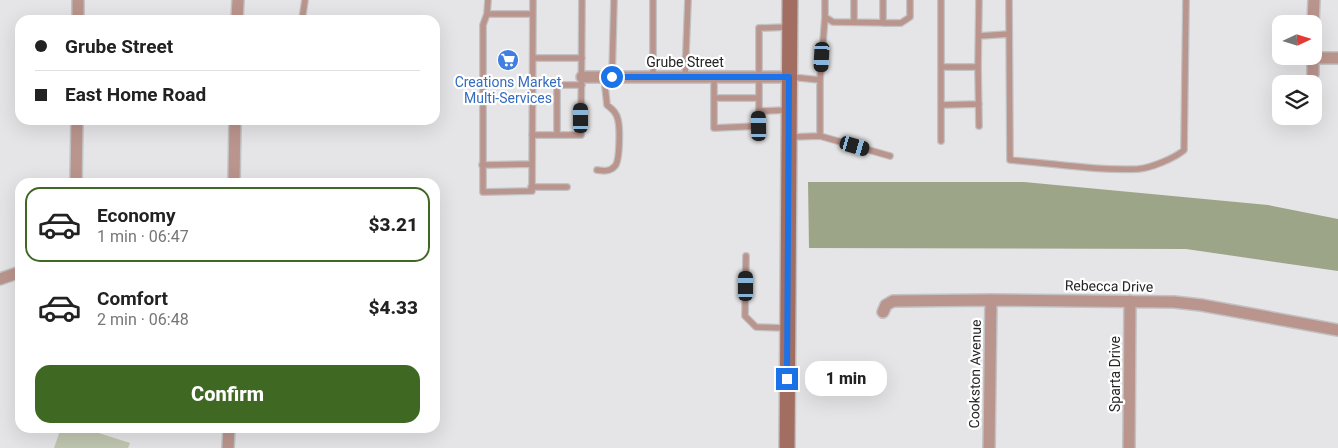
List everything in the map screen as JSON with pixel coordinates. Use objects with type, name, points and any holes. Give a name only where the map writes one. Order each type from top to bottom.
[{"type":"street","points":[[78,0],[78,15]]},
{"type":"street","points":[[238,0],[238,15]]},
{"type":"street","points":[[787,448],[790,0]]},
{"type":"street","points":[[1313,15],[1314,0]]},
{"type":"street","points":[[1322,57],[1338,58]]},
{"type":"street","points":[[1313,65],[1313,74]]},
{"type":"street","name":"Grube Street","points":[[582,81],[608,77],[789,77]]},
{"type":"street","points":[[76,178],[77,125]]},
{"type":"street","points":[[234,178],[235,125]]},
{"type":"street","points":[[0,279],[15,274]]},
{"type":"street","name":"Cookston Avenue","points":[[989,448],[991,300]]},
{"type":"street","name":"Rebecca Drive","points":[[883,312],[886,305],[893,301],[1174,302],[1201,305],[1338,330]]},
{"type":"street","name":"Sparta Drive","points":[[1130,301],[1130,448]]},
{"type":"street","points":[[228,448],[229,433]]},
{"type":"lane","points":[[303,15],[305,0]]},
{"type":"lane","points":[[488,0],[484,24],[483,192],[532,191],[533,0]]},
{"type":"lane","points":[[532,135],[581,135],[582,0]]},
{"type":"lane","points":[[597,170],[609,171],[616,166],[618,158],[618,120],[614,111],[607,105],[614,0]]},
{"type":"lane","points":[[653,0],[653,77]]},
{"type":"lane","points":[[685,77],[688,0]]},
{"type":"lane","points":[[820,136],[820,80],[825,0]]},
{"type":"lane","points":[[854,0],[854,22]]},
{"type":"lane","points":[[883,0],[883,22]]},
{"type":"lane","points":[[825,16],[833,22],[901,23],[910,16],[910,0]]},
{"type":"lane","points":[[941,0],[941,141]]},
{"type":"lane","points":[[979,0],[979,126]]},
{"type":"lane","points":[[1009,0],[1010,160],[1140,169],[1177,156],[1184,150],[1186,0]]},
{"type":"lane","points":[[487,14],[533,14]]},
{"type":"lane","points":[[714,77],[714,128],[759,126],[759,28],[789,27]]},
{"type":"lane","points":[[979,36],[1009,34]]},
{"type":"lane","points":[[533,58],[582,58]]},
{"type":"lane","points":[[941,67],[978,67]]},
{"type":"lane","points":[[789,77],[820,80]]},
{"type":"lane","points":[[532,84],[582,81]]},
{"type":"lane","points":[[556,135],[557,84]]},
{"type":"lane","points":[[714,98],[759,98]]},
{"type":"lane","points":[[941,105],[979,104]]},
{"type":"lane","points":[[759,111],[789,110]]},
{"type":"lane","points":[[789,137],[820,136],[890,156]]},
{"type":"lane","points":[[482,165],[532,164]]},
{"type":"lane","points":[[531,187],[567,187]]},
{"type":"lane","points":[[746,256],[745,316],[756,327],[787,328]]},
{"type":"green space","points":[[808,182],[1024,182],[1268,205],[1338,219],[1338,271],[1186,249],[809,248]]},
{"type":"green space","points":[[59,433],[99,433],[130,443],[128,448],[54,448]]},
{"type":"place","name":"Creations Market Multi-Services","points":[[508,60]]},
{"type":"route","points":[[612,77],[789,77],[787,379]]}]
